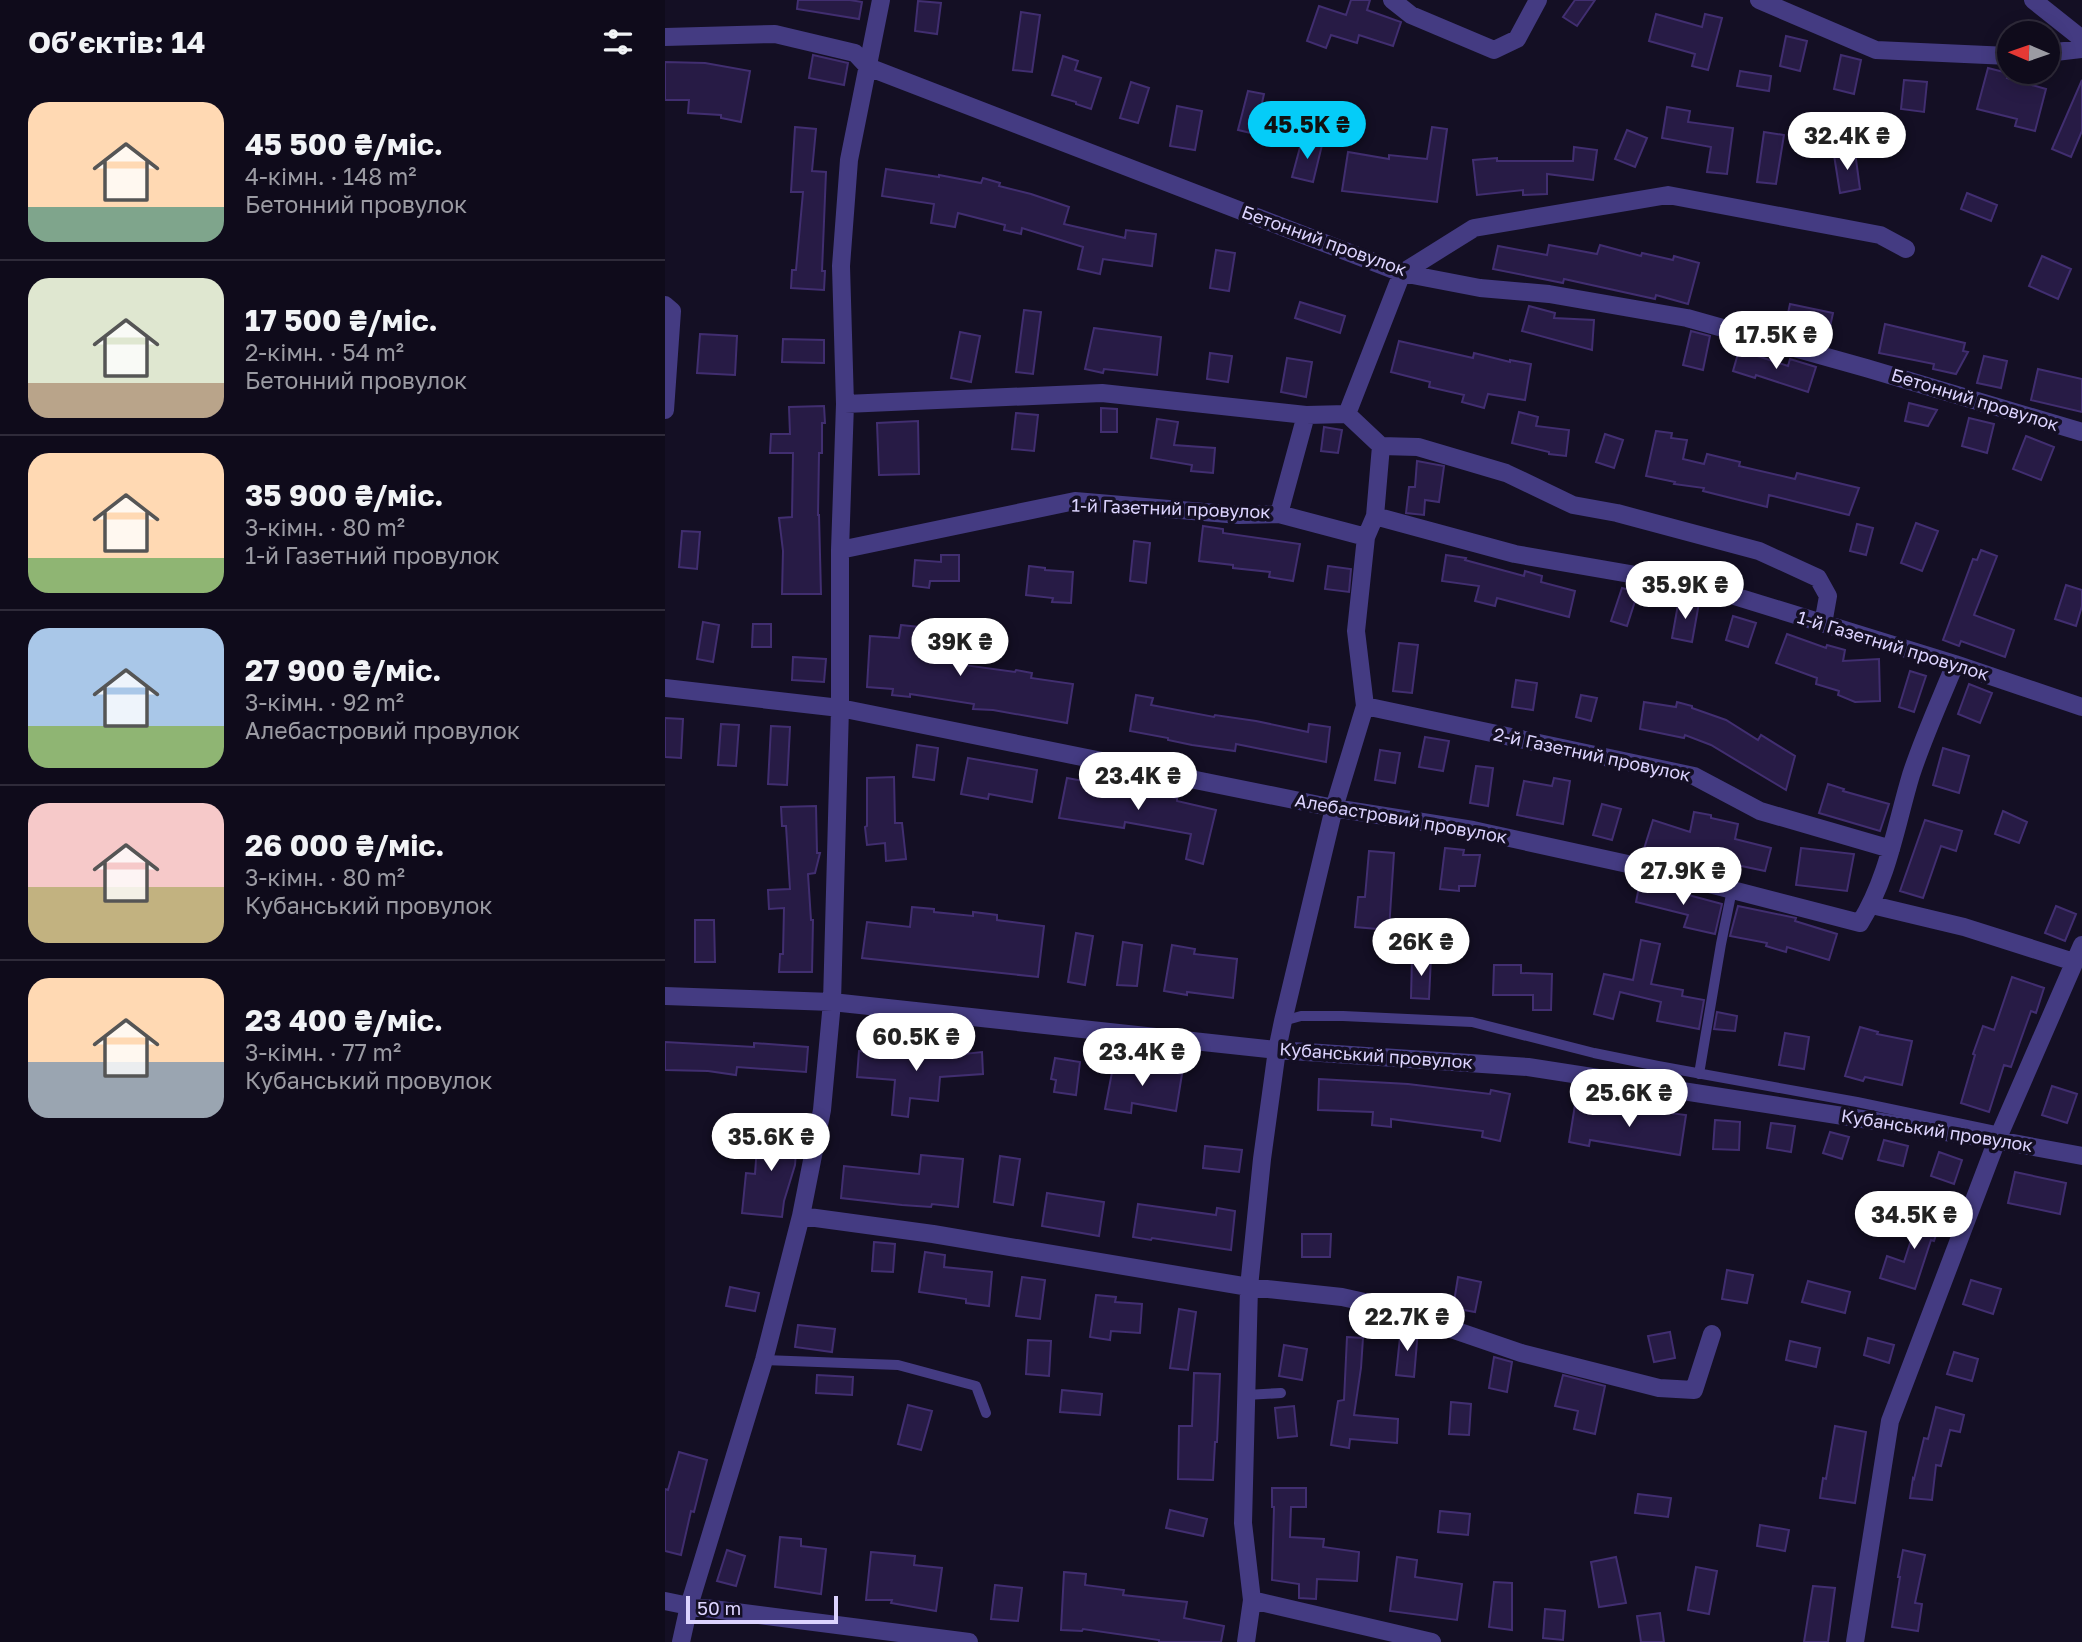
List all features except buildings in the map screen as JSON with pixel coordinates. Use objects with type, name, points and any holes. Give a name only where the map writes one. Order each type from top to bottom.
[{"type":"street","points":[[681,1642],[689,1606],[764,1360],[801,1216],[822,1110],[832,1002],[840,708],[840,550],[845,404],[841,266],[849,160],[881,0]]},
{"type":"street","points":[[1392,0],[1411,15],[1494,50],[1517,39],[1538,0]]},
{"type":"street","points":[[1759,0],[1876,50],[1997,55]]},
{"type":"street","points":[[2033,0],[2082,38]]},
{"type":"street","name":"Бетонний провулок","points":[[665,37],[775,34],[855,53],[868,67],[1402,273],[1480,288],[1549,294],[1687,317],[2082,432]]},
{"type":"street","points":[[2060,51],[2082,49]]},
{"type":"street","points":[[1347,414],[1402,273],[1474,228],[1668,195],[1880,235],[1906,249]]},
{"type":"street","points":[[665,305],[673,311],[665,410]]},
{"type":"street","points":[[845,404],[1102,393],[1306,415],[1347,414],[1381,446],[1418,447],[1506,473],[1573,505],[1617,513],[1759,551],[1818,578],[1828,596],[1823,624]]},
{"type":"street","name":"1-й Газетний провулок","points":[[840,550],[1075,502],[1239,515],[1279,514],[1306,415]]},
{"type":"street","points":[[1246,1642],[1252,1600],[1243,1523],[1245,1395],[1249,1287],[1262,1159],[1283,1021],[1334,808],[1365,706],[1356,631],[1366,537],[1375,516],[1381,446]]},
{"type":"street","points":[[1279,514],[1366,537]]},
{"type":"street","name":"1-й Газетний провулок","points":[[1375,516],[1515,554],[1705,587],[1955,664],[2082,707]]},
{"type":"street","points":[[1955,664],[1912,774],[1872,905],[1964,927],[2074,962]]},
{"type":"street","name":"Алебастровий провулок","points":[[665,688],[840,708],[1334,808],[1473,830],[1655,870],[1860,923],[1872,905]]},
{"type":"street","name":"2-й Газетний провулок","points":[[1365,706],[1694,776],[1760,811],[1891,849]]},
{"type":"street","points":[[1855,1642],[1890,1421],[1999,1136],[2082,945]]},
{"type":"street","name":"Кубанський провулок","points":[[665,996],[832,1002],[1277,1050],[1528,1067],[1999,1136],[2082,1156]]},
{"type":"street","points":[[801,1216],[933,1234],[1249,1287],[1342,1297],[1387,1307],[1521,1353],[1659,1388],[1694,1390],[1712,1334]]},
{"type":"street","points":[[1252,1600],[1432,1642]]},
{"type":"street","points":[[665,1601],[969,1642]]},
{"type":"lane","points":[[1699,1074],[1733,890]]},
{"type":"lane","points":[[1283,1021],[1301,1016],[1343,1016],[1472,1022],[1594,1053],[1857,1102],[1999,1136]]},
{"type":"lane","points":[[764,1360],[898,1365],[976,1386],[986,1413]]},
{"type":"lane","points":[[1245,1395],[1281,1393]]}]
